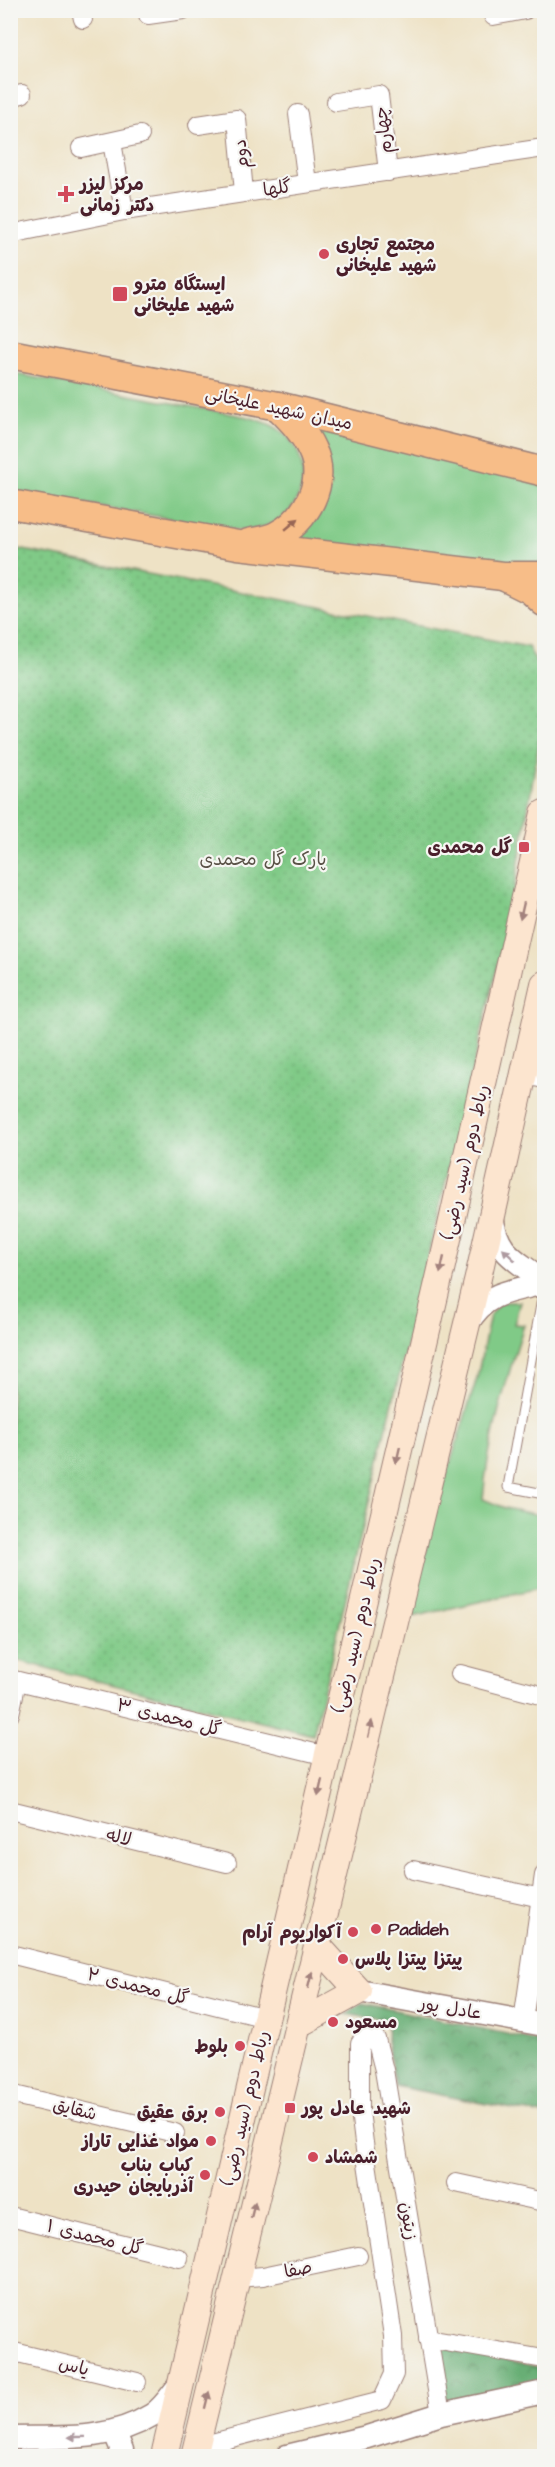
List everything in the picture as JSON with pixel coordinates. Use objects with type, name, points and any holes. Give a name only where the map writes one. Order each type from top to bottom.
[{"type":"main road","name":"میدان شهید علیخانی","points":[[10,354],[278,406],[543,470]]},
{"type":"main road","points":[[238,545],[275,537],[295,524],[312,501],[318,482],[314,452],[298,426],[278,406]]},
{"type":"main road","points":[[17,508],[238,545],[503,576],[544,576]]},
{"type":"main road","points":[[503,576],[531,590],[544,602]]},
{"type":"main road","name":"رباط دوم (سید رضی)","points":[[164,2457],[544,813]]},
{"type":"main road","name":"رباط دوم (سید رضی)","points":[[195,2452],[492,1216],[535,1077],[544,984]]},
{"type":"main road","points":[[298,2024],[358,1991],[318,1946]]},
{"type":"main road","points":[[207,2270],[237,2278]]},
{"type":"street","points":[[148,15],[183,10]]},
{"type":"street","points":[[493,16],[525,10]]},
{"type":"street","name":"چهارم","points":[[336,102],[379,95],[388,172]]},
{"type":"street","points":[[298,114],[307,183]]},
{"type":"street","name":"دوم","points":[[198,125],[237,118],[244,192]]},
{"type":"street","points":[[81,148],[140,135]]},
{"type":"street","points":[[112,142],[124,211]]},
{"type":"street","name":"گلها","points":[[10,234],[124,211],[544,148]]},
{"type":"street","points":[[492,1216],[495,1235],[502,1249],[544,1282]]},
{"type":"street","points":[[466,1327],[476,1310],[486,1300],[501,1293],[544,1282]]},
{"type":"street","points":[[460,1674],[544,1696]]},
{"type":"street","points":[[10,1714],[14,1680]]},
{"type":"street","name":"گل محمدی ۳","points":[[14,1680],[327,1756]]},
{"type":"street","name":"لاله","points":[[10,1810],[227,1863]]},
{"type":"street","points":[[412,1870],[543,1886]]},
{"type":"street","points":[[534,2023],[544,1875]]},
{"type":"street","name":"گل محمدی ۲","points":[[10,1954],[266,2018]]},
{"type":"street","name":"عادل پور","points":[[358,1991],[534,2023]]},
{"type":"street","name":"زیتون","points":[[195,2452],[382,2400],[394,2374],[393,2336],[360,2110],[360,2043],[366,2036],[376,2039],[384,2070],[441,2414]]},
{"type":"street","name":"شقایق","points":[[10,2094],[175,2133]]},
{"type":"street","points":[[456,2182],[544,2202]]},
{"type":"street","name":"گل محمدی ۱","points":[[10,2216],[179,2258]]},
{"type":"street","name":"صفا","points":[[237,2278],[263,2276],[358,2256]]},
{"type":"street","points":[[428,2339],[544,2359]]},
{"type":"street","name":"یاس","points":[[10,2351],[137,2382]]},
{"type":"street","points":[[10,2438],[87,2437],[115,2433],[153,2414],[180,2384]]},
{"type":"street","points":[[287,2457],[367,2437],[441,2414],[544,2392]]},
{"type":"street","points":[[115,2433],[122,2450],[119,2457]]},
{"type":"lane","points":[[544,1288],[540,1333],[508,1487],[544,1494]]},
{"type":"green space","points":[[10,373],[261,421],[278,429],[290,440],[296,450],[302,470],[300,492],[289,512],[279,520],[261,528],[242,531],[11,491]]},
{"type":"green space","points":[[307,422],[544,479],[544,565],[533,566],[284,540],[301,528]]},
{"type":"green space","name":"پارک گل محمدی","points":[[11,549],[528,647],[543,675],[544,713],[511,909],[313,1735],[11,1659]]},
{"type":"green space","points":[[500,1302],[520,1302],[514,1324],[524,1325],[493,1432],[483,1499],[505,1508],[544,1516],[544,1587],[412,1617],[432,1521],[477,1378],[490,1315]]},
{"type":"green space","points":[[362,2003],[544,2042],[544,2115],[395,2086],[387,2041],[388,2021],[346,2014]]},
{"type":"green space","points":[[437,2346],[544,2368],[544,2386],[447,2409]]},
{"type":"place","name":"مرکز لیزر دکتر زمانی","points":[[66,194]]},
{"type":"place","name":"مجتمع تجاری شهید علیخانی","points":[[324,254]]},
{"type":"place","name":"ایستگاه مترو شهید علیخانی","points":[[120,294]]},
{"type":"place","name":"گل محمدی","points":[[524,847]]},
{"type":"place","name":"Padideh","points":[[376,1929]]},
{"type":"place","name":"آکواریوم آرام","points":[[353,1932]]},
{"type":"place","name":"پیتزا پیتزا پلاس","points":[[343,1959]]},
{"type":"place","name":"مسعود","points":[[333,2022]]},
{"type":"place","name":"بلوط","points":[[240,2046]]},
{"type":"place","name":"شهید عادل پور","points":[[290,2108]]},
{"type":"place","name":"برق عقیق","points":[[220,2112]]},
{"type":"place","name":"مواد غذایی تاراز","points":[[211,2141]]},
{"type":"place","name":"شمشاد","points":[[313,2157]]},
{"type":"place","name":"کباب بناب آذربایجان حیدری","points":[[205,2175]]}]
